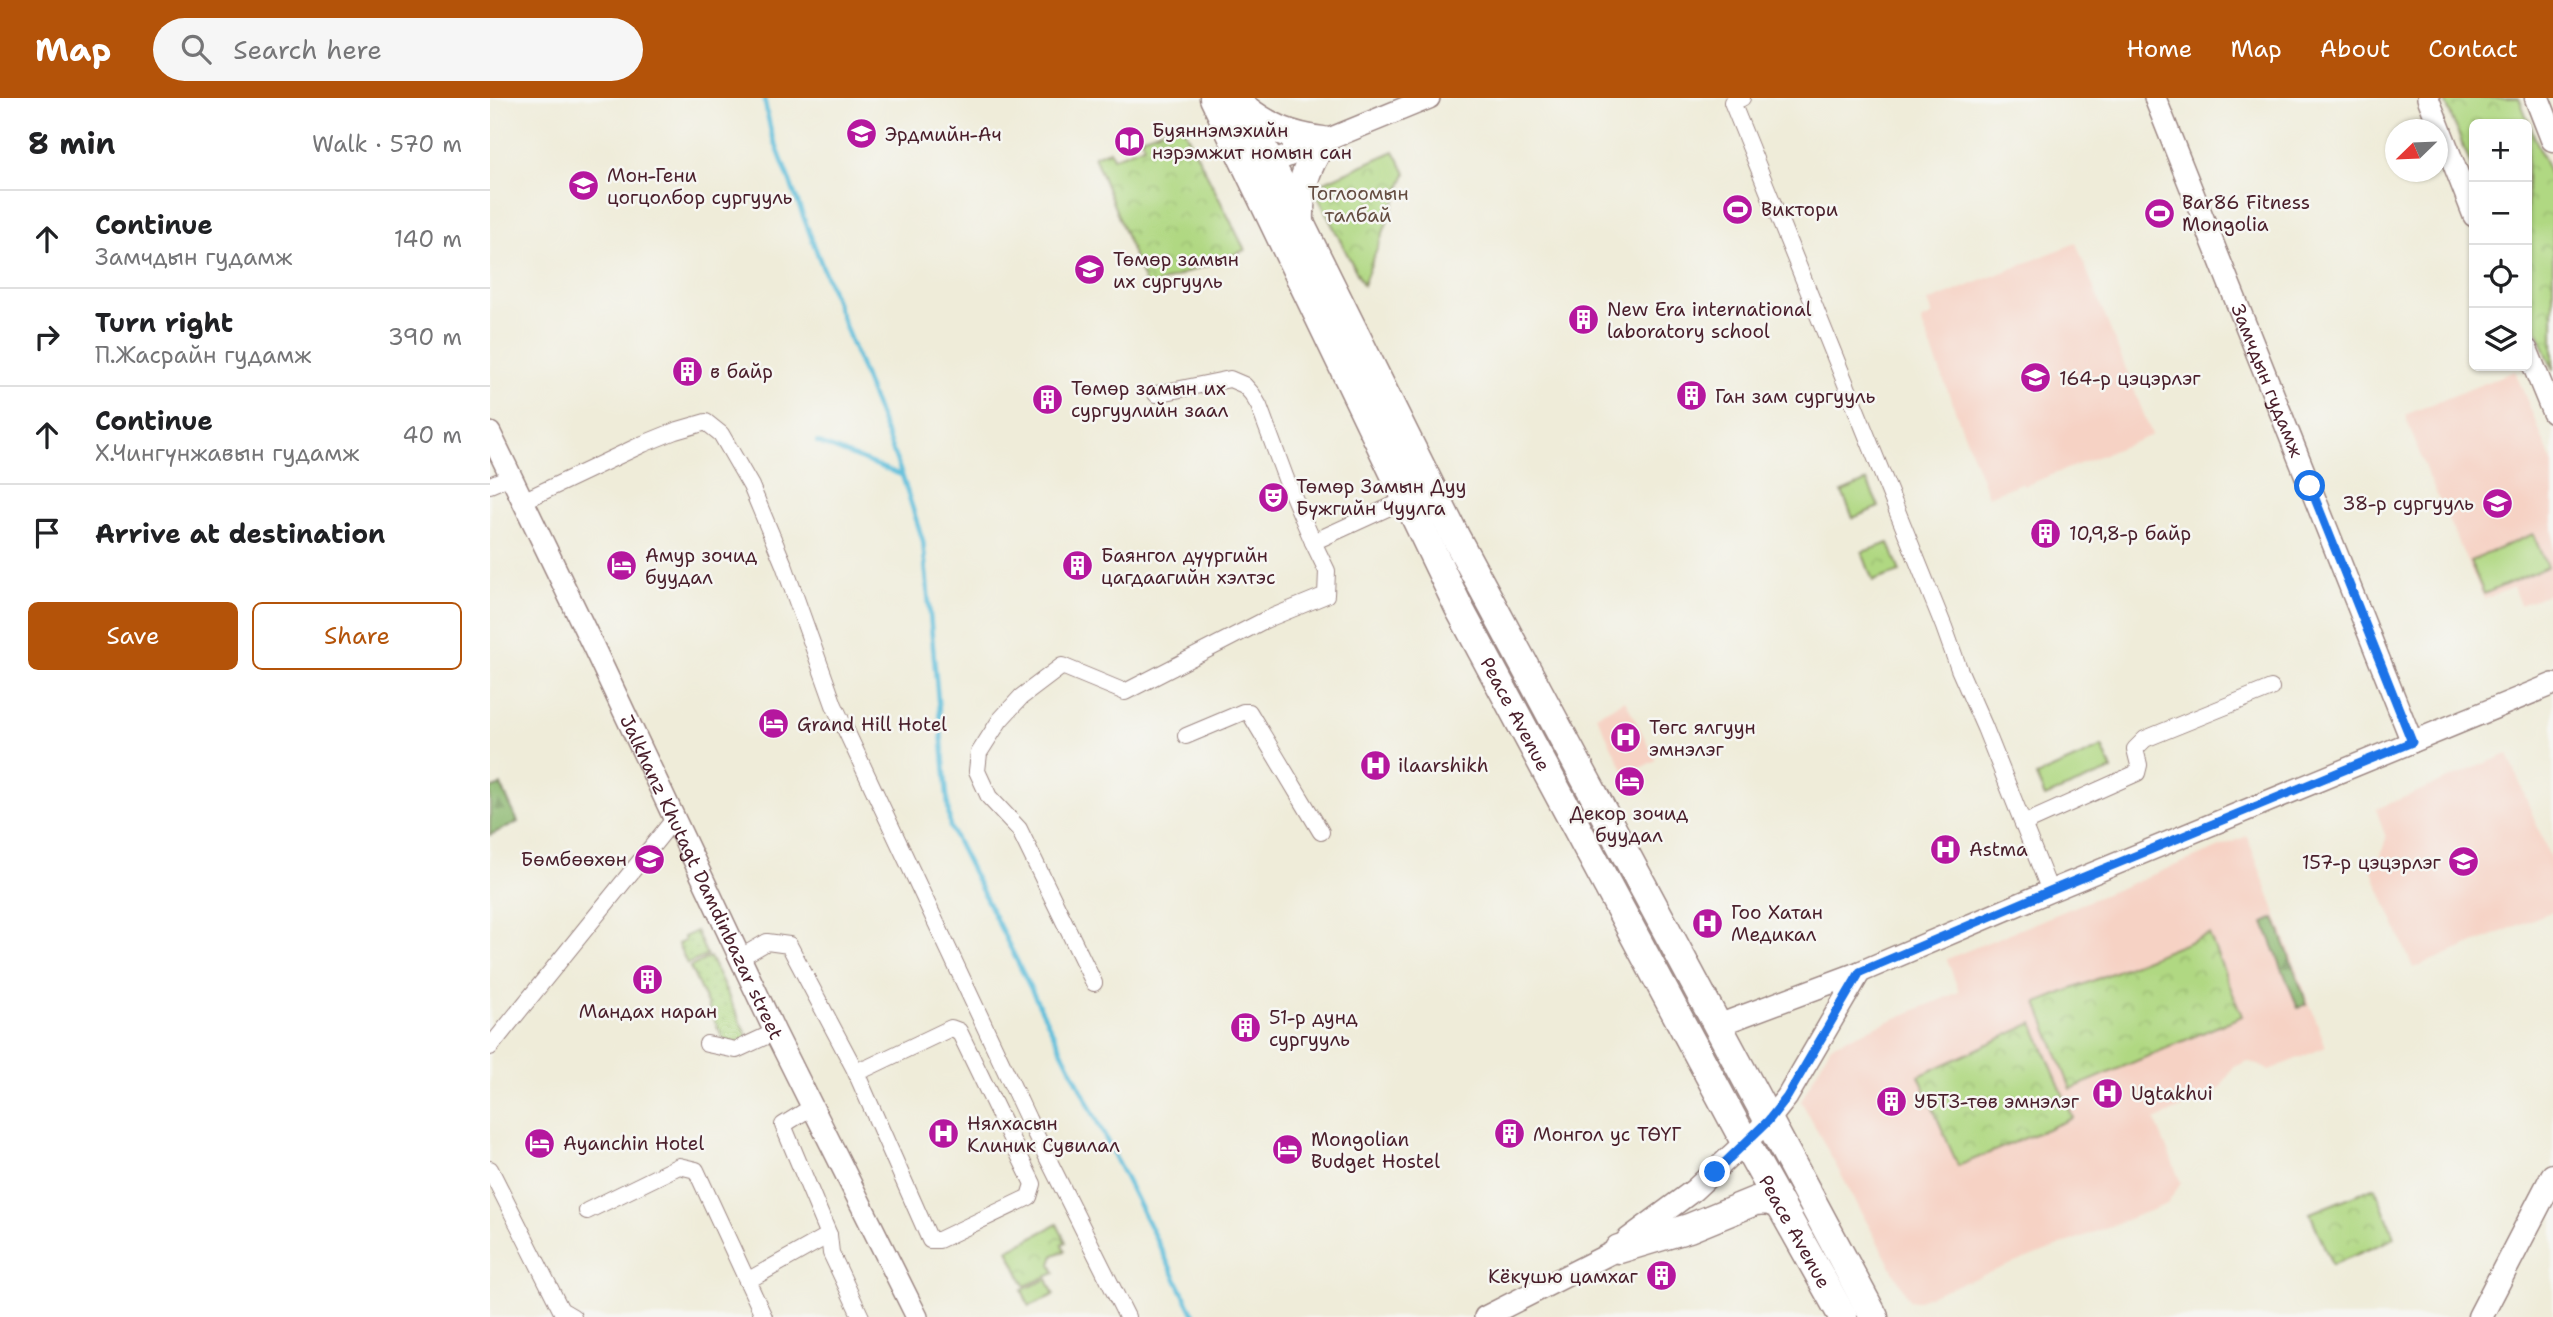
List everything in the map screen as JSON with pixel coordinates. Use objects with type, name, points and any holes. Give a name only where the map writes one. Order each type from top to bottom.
[{"type":"highway","name":"Peace Avenue","points":[[1213,98],[1300,226],[1455,536],[1874,1317]]},
{"type":"highway","points":[[1240,102],[1259,167]]},
{"type":"highway","points":[[1240,102],[1260,121],[1280,132],[1323,141],[1309,164],[1302,183],[1300,226]]},
{"type":"highway","name":"Peace Avenue","points":[[1259,167],[1405,500],[1461,613],[1745,1142],[1843,1317]]},
{"type":"highway","points":[[1619,1250],[1689,1228],[1755,1201],[1768,1200],[1780,1205]]},
{"type":"main road","points":[[2537,98],[2553,139]]},
{"type":"main road","points":[[2480,1317],[2553,1176]]},
{"type":"street","points":[[1259,167],[1429,98]]},
{"type":"street","name":"Замчдын гудамж","points":[[2155,98],[2412,742]]},
{"type":"street","points":[[2428,98],[2469,203]]},
{"type":"street","points":[[1737,100],[1959,670],[2050,891]]},
{"type":"street","points":[[2532,362],[2553,413]]},
{"type":"street","points":[[1094,983],[1019,829],[989,797],[977,771],[979,753],[1000,720],[1021,697],[1062,666],[1125,692],[1265,621],[1326,595],[1327,571],[1252,394],[1244,385],[1230,379],[1156,394]]},
{"type":"street","points":[[523,501],[675,430],[706,422],[721,434],[751,486],[784,565],[834,705],[1028,1119],[1128,1317]]},
{"type":"street","name":"Jalkhanz Khutagt Damdinbazar street","points":[[490,433],[775,1032],[918,1317]]},
{"type":"street","points":[[490,485],[510,476]]},
{"type":"street","points":[[1313,542],[1405,500]]},
{"type":"street","points":[[1716,1026],[1860,972],[2553,684]]},
{"type":"street","points":[[2023,824],[2137,773],[2139,765],[2135,749],[2145,739],[2271,688]]},
{"type":"street","points":[[1186,736],[1243,712],[1249,712],[1321,832]]},
{"type":"street","points":[[490,1047],[675,818]]},
{"type":"street","points":[[741,957],[767,942],[789,945],[854,1068],[930,1240],[939,1240],[1029,1197],[1033,1184],[959,1031],[951,1028],[864,1069],[854,1068]]},
{"type":"street","points":[[1485,1317],[1619,1250],[1628,1239],[1694,1190],[1768,1121],[1787,1097],[1860,972]]},
{"type":"street","points":[[707,1044],[736,1050],[775,1032]]},
{"type":"street","points":[[812,1107],[783,1125],[829,1235],[831,1253],[861,1317]]},
{"type":"street","points":[[587,1211],[679,1166],[696,1170],[764,1317]]},
{"type":"street","points":[[490,1170],[561,1310],[573,1317]]},
{"type":"street","points":[[747,1281],[829,1235]]},
{"type":"shaded area","name":"164-р цэцэрлэг","points":[[2076,243],[2152,435],[2024,486],[2021,483],[1988,496],[1921,321],[1933,315],[1928,302]]},
{"type":"shaded area","name":"38-р сургууль","points":[[2515,371],[2553,464],[2553,592],[2520,605],[2513,587],[2484,599],[2427,473],[2405,415]]},
{"type":"shaded area","name":"Төгс ялгуун эмнэлэг","points":[[1625,700],[1656,760],[1626,775],[1596,715]]},
{"type":"shaded area","name":"157-р цэцэрлэг","points":[[2508,754],[2553,865],[2553,911],[2413,968],[2370,866],[2380,859],[2386,838],[2376,809]]},
{"type":"shaded area","points":[[2247,836],[2326,1047],[2269,1070],[2248,1061],[2234,1067],[2218,1091],[2155,1120],[2181,1183],[2167,1204],[1916,1301],[1909,1300],[1801,1101],[1831,1045],[1959,992],[1947,959]]},
{"type":"green space","points":[[2444,98],[2519,98],[2527,119],[2469,119],[2469,160]]},
{"type":"green space","points":[[1181,123],[1245,250],[1147,288],[1094,156],[1110,150],[1113,158],[1144,146],[1141,137]]},
{"type":"green space","points":[[2532,130],[2553,183],[2553,370],[2532,318]]},
{"type":"green space","name":"Тоглоомын талбай","points":[[1394,151],[1406,173],[1363,285],[1313,187]]},
{"type":"green space","points":[[1867,481],[1879,507],[1853,518],[1842,492]]},
{"type":"green space","points":[[2533,534],[2547,567],[2484,594],[2470,561]]},
{"type":"green space","points":[[1889,543],[1900,572],[1873,581],[1862,552]]},
{"type":"green space","points":[[2102,747],[2112,770],[2045,797],[2036,776]]},
{"type":"green space","points":[[501,785],[518,822],[490,835],[490,789]]},
{"type":"green space","points":[[2275,918],[2307,1004],[2298,1008],[2264,923]]},
{"type":"green space","points":[[696,931],[707,956],[687,964],[678,944],[685,941],[684,937]]},
{"type":"green space","points":[[2209,934],[2242,1016],[2071,1089],[2037,1003]]},
{"type":"green space","points":[[710,957],[748,1038],[732,1044],[724,1041],[690,967]]},
{"type":"green space","points":[[2033,1023],[2073,1118],[1958,1166],[1919,1076]]},
{"type":"green space","points":[[2375,1187],[2395,1238],[2332,1265],[2310,1213]]},
{"type":"green space","points":[[1057,1224],[1066,1242],[1062,1244],[1065,1251],[1054,1255],[1051,1264],[1055,1273],[1025,1286],[1008,1250]]},
{"type":"green space","points":[[1047,1279],[1054,1295],[1029,1306],[1022,1290]]},
{"type":"waterway","points":[[764,98],[771,132],[902,475],[923,541],[950,827],[1195,1317]]},
{"type":"waterway","points":[[817,442],[901,475]]},
{"type":"place","name":"Эрдмийн-Ач","points":[[862,134]]},
{"type":"place","name":"Буяннэмэхийн нэрэмжит номын сан","points":[[1129,141]]},
{"type":"place","name":"Мон-Гени цогцолбор сургууль","points":[[584,186]]},
{"type":"place","name":"Виктори","points":[[1738,209]]},
{"type":"place","name":"Bar86 Fitness Mongolia","points":[[2159,213]]},
{"type":"place","name":"Төмөр замын их сургууль","points":[[1090,270]]},
{"type":"place","name":"New Era international laboratory school","points":[[1584,320]]},
{"type":"place","name":"в байр","points":[[687,371]]},
{"type":"place","name":"164-р цэцэрлэг","points":[[2036,378]]},
{"type":"place","name":"Ган зам сургууль","points":[[1692,396]]},
{"type":"place","name":"Төмөр замын их сургуулийн заал","points":[[1048,399]]},
{"type":"place","name":"Төмөр Замын Дуу Бүжгийн Чуулга","points":[[1273,497]]},
{"type":"place","name":"38-р сургууль","points":[[2497,503]]},
{"type":"place","name":"10,9,8-р байр","points":[[2046,533]]},
{"type":"place","name":"Амур зочид буудал","points":[[622,566]]},
{"type":"place","name":"Баянгол дүүргийн цагдаагийн хэлтэс","points":[[1078,566]]},
{"type":"place","name":"Grand Hill Hotel","points":[[774,724]]},
{"type":"place","name":"Төгс ялгуун эмнэлэг","points":[[1626,738]]},
{"type":"place","name":"ilaarshikh","points":[[1375,765]]},
{"type":"place","name":"Декор зочид буудал","points":[[1629,782]]},
{"type":"place","name":"Astma","points":[[1946,849]]},
{"type":"place","name":"Бөмбөөхөн","points":[[650,859]]},
{"type":"place","name":"157-р цэцэрлэг","points":[[2464,862]]},
{"type":"place","name":"Гоо Хатан Медикал","points":[[1708,923]]},
{"type":"place","name":"Мандах наран","points":[[648,980]]},
{"type":"place","name":"51-р дунд сургууль","points":[[1246,1028]]},
{"type":"place","name":"Ugtakhui","points":[[2108,1093]]},
{"type":"place","name":"УБТЗ-төв эмнэлэг","points":[[1891,1101]]},
{"type":"place","name":"Нялхасын Клиник Сувилал","points":[[944,1134]]},
{"type":"place","name":"Монгол ус ТӨҮГ","points":[[1510,1134]]},
{"type":"place","name":"Ayanchin Hotel","points":[[540,1143]]},
{"type":"place","name":"Mongolian Budget Hostel","points":[[1288,1150]]},
{"type":"place","name":"Кёкүшю цамхаг","points":[[1661,1276]]},
{"type":"route","points":[[1715,1172],[1768,1121],[1787,1097],[1860,972],[2412,742],[2310,486]]}]
